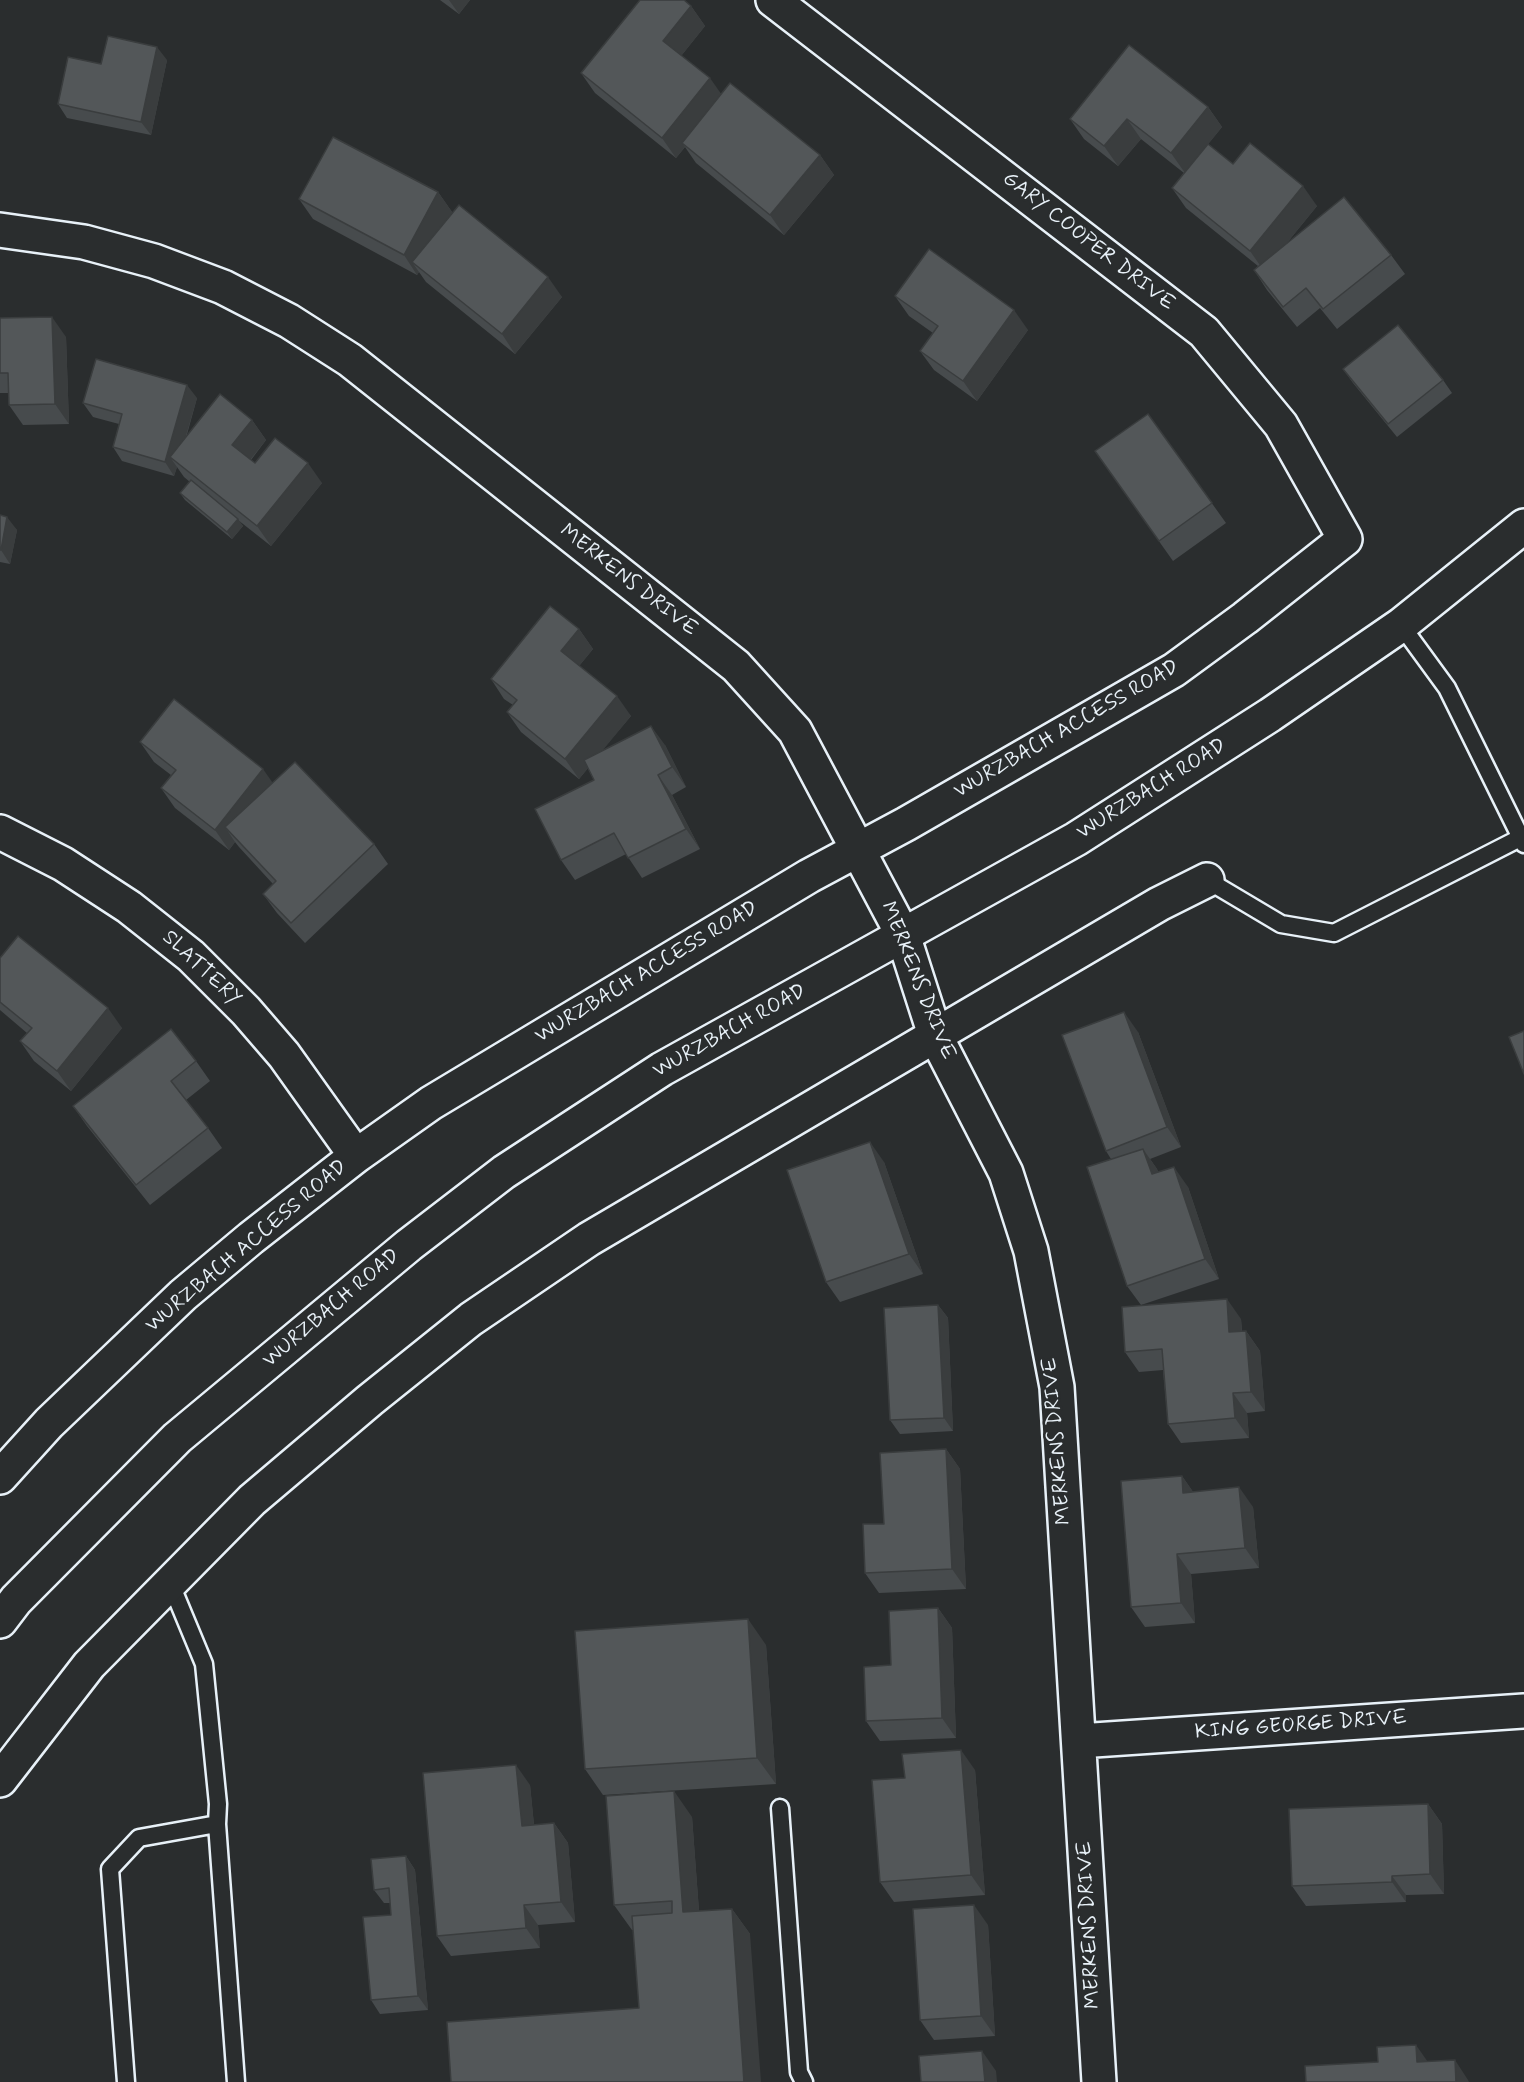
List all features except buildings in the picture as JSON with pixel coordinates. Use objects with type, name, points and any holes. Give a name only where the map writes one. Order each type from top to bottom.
[{"type":"street","name":"GARY COOPER DRIVE","points":[[773,0],[1204,332],[1281,425],[1345,539]]},
{"type":"street","name":"MERKENS DRIVE","points":[[0,230],[84,242],[154,261],[223,287],[288,321],[350,360],[736,666],[795,731],[903,935],[935,1035],[1006,1173],[1031,1251],[1057,1387],[1099,2082]]},
{"type":"street","name":"WURZBACH ROAD","points":[[0,1621],[16,1600],[177,1438],[409,1245],[504,1172],[662,1069],[1076,839],[1270,715],[1401,625],[1524,526]]},
{"type":"street","name":"WURZBACH ACCESS ROAD","points":[[0,1477],[49,1423],[183,1295],[251,1238],[356,1156],[431,1103],[809,876],[906,824],[1174,670],[1245,618],[1345,539]]},
{"type":"street","name":"SLATTERY","points":[[0,832],[63,864],[120,900],[191,956],[246,1011],[284,1055],[356,1156]]},
{"type":"street","points":[[0,1780],[89,1665],[252,1500],[471,1318],[589,1239],[1159,904],[1207,880]]},
{"type":"street","name":"KING GEORGE DRIVE","points":[[1078,1741],[1524,1712]]},
{"type":"lane","points":[[1207,880],[1281,924],[1334,933],[1523,839],[1448,688],[1401,625]]},
{"type":"lane","points":[[170,1582],[204,1664],[218,1804],[217,1824],[236,2082]]},
{"type":"lane","points":[[780,1808],[799,2072],[804,2082]]},
{"type":"lane","points":[[126,2082],[110,1869],[139,1838],[217,1824]]}]
